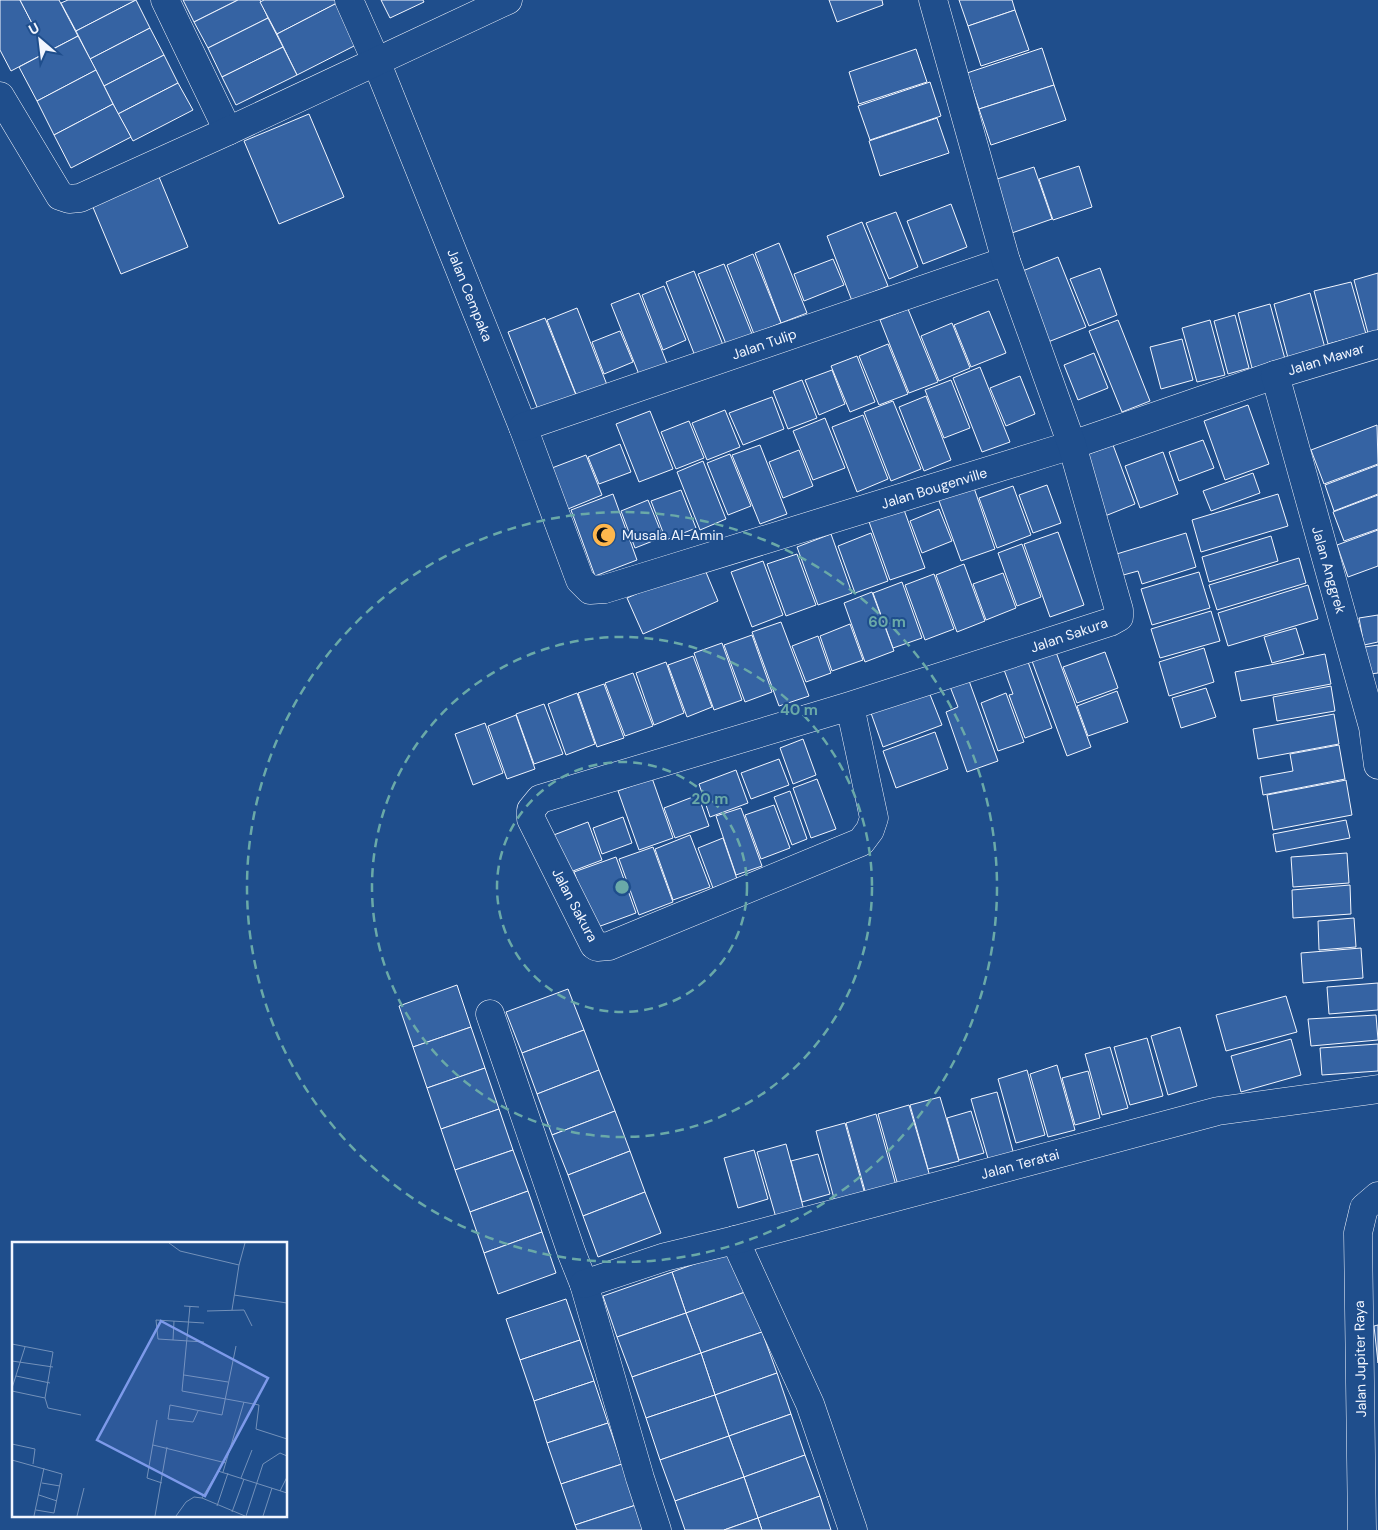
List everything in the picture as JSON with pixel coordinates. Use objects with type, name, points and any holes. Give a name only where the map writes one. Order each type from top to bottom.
[{"type":"street","points":[[165,0],[228,131]]},
{"type":"street","name":"Jalan Cempaka","points":[[348,0],[376,62],[523,427],[580,580],[590,590]]},
{"type":"street","points":[[0,96],[60,196],[69,199],[80,198],[508,0]]},
{"type":"street","points":[[933,0],[1006,261],[1072,445]]},
{"type":"street","name":"Jalan Tulip","points":[[523,427],[1006,261]]},
{"type":"street","name":"Jalan Mawar","points":[[1275,375],[1378,344]]},
{"type":"street","name":"Jalan Bougenville","points":[[590,590],[605,589],[1072,445],[1275,375]]},
{"type":"street","name":"Jalan Anggrek","points":[[1275,375],[1373,726],[1378,765]]},
{"type":"street","name":"Jalan Sakura","points":[[850,706],[874,818],[870,830],[861,842],[609,946],[597,947],[594,945],[531,819],[531,810],[540,799],[850,706],[1110,622],[1119,617],[1119,610],[1072,445]]},
{"type":"street","points":[[490,1014],[584,1284],[640,1478],[658,1530]]},
{"type":"street","name":"Jalan Teratai","points":[[584,1284],[665,1257],[1218,1111],[1378,1088]]},
{"type":"street","name":"Jalan Jupiter Raya","points":[[1362,1530],[1358,1233],[1364,1208],[1378,1196]]},
{"type":"street","points":[[735,1240],[810,1404],[853,1530]]},
{"type":"building","points":[[0,0],[20,0],[47,52],[11,71],[0,50]]},
{"type":"building","points":[[20,0],[59,0],[78,36],[47,52]]},
{"type":"building","points":[[68,0],[136,0],[76,31],[61,3]]},
{"type":"building","points":[[136,0],[150,28],[90,59],[76,31]]},
{"type":"building","points":[[183,0],[238,0],[194,22]]},
{"type":"building","points":[[238,0],[260,0],[268,18],[208,48],[194,22]]},
{"type":"building","points":[[264,0],[336,0],[337,3],[277,34],[260,2]]},
{"type":"building","points":[[381,0],[423,0],[424,2],[390,18]]},
{"type":"building","points":[[829,0],[882,0],[883,5],[837,22]]},
{"type":"building","points":[[959,0],[1012,0],[1015,10],[968,26]]},
{"type":"building","points":[[337,3],[358,44],[297,75],[277,34]]},
{"type":"building","points":[[1015,10],[1029,50],[981,66],[968,26]]},
{"type":"building","points":[[268,18],[283,47],[222,77],[208,48]]},
{"type":"building","points":[[150,28],[164,55],[104,86],[90,59]]},
{"type":"building","points":[[78,36],[96,70],[37,101],[19,67]]},
{"type":"building","points":[[283,47],[297,75],[236,105],[222,77]]},
{"type":"building","points":[[1042,48],[1054,85],[979,109],[967,73]]},
{"type":"building","points":[[916,49],[927,82],[859,104],[849,72]]},
{"type":"building","points":[[164,55],[178,83],[118,114],[104,86]]},
{"type":"building","points":[[96,70],[113,104],[54,135],[37,101]]},
{"type":"building","points":[[930,82],[941,116],[870,140],[858,106]]},
{"type":"building","points":[[178,83],[193,110],[133,141],[118,114]]},
{"type":"building","points":[[1054,85],[1066,120],[991,145],[979,109]]},
{"type":"building","points":[[113,104],[131,137],[71,168],[54,135]]},
{"type":"building","points":[[309,114],[344,197],[279,224],[244,141]]},
{"type":"building","points":[[937,118],[949,153],[880,176],[869,141]]},
{"type":"building","points":[[1079,166],[1092,207],[1053,220],[1039,179]]},
{"type":"building","points":[[1034,167],[1052,219],[1009,234],[991,181]]},
{"type":"building","points":[[159,177],[188,247],[121,274],[92,205]]},
{"type":"building","points":[[951,204],[967,247],[923,264],[907,221]]},
{"type":"building","points":[[896,212],[918,267],[889,279],[866,223]]},
{"type":"building","points":[[862,222],[888,286],[852,301],[827,236]]},
{"type":"building","points":[[779,243],[807,313],[781,323],[755,253]]},
{"type":"building","points":[[753,254],[781,323],[754,334],[727,265]]},
{"type":"building","points":[[1058,257],[1086,327],[1048,342],[1020,272]]},
{"type":"building","points":[[833,259],[844,285],[804,301],[794,274]]},
{"type":"building","points":[[724,264],[752,334],[726,344],[698,274]]},
{"type":"building","points":[[1100,268],[1117,315],[1089,326],[1070,279]]},
{"type":"building","points":[[694,271],[723,345],[695,356],[666,282]]},
{"type":"building","points":[[1378,273],[1378,330],[1368,333],[1354,280]]},
{"type":"building","points":[[1351,282],[1366,334],[1328,344],[1314,291]]},
{"type":"building","points":[[664,286],[686,340],[663,350],[642,295]]},
{"type":"building","points":[[639,293],[668,366],[640,377],[611,304]]},
{"type":"building","points":[[1310,293],[1325,348],[1288,358],[1274,304]]},
{"type":"building","points":[[1270,304],[1285,359],[1252,368],[1238,313]]},
{"type":"building","points":[[577,308],[609,390],[579,402],[547,320]]},
{"type":"building","points":[[908,309],[938,382],[909,393],[880,320]]},
{"type":"building","points":[[989,311],[1006,353],[971,367],[954,325]]},
{"type":"building","points":[[1235,315],[1249,368],[1228,374],[1214,321]]},
{"type":"building","points":[[545,318],[580,405],[542,420],[508,332]]},
{"type":"building","points":[[1118,320],[1150,401],[1122,412],[1089,331]]},
{"type":"building","points":[[1210,320],[1225,375],[1197,382],[1182,328]]},
{"type":"building","points":[[952,323],[970,368],[939,381],[921,336]]},
{"type":"building","points":[[620,331],[633,362],[604,374],[592,342]]},
{"type":"building","points":[[1182,339],[1193,380],[1161,389],[1150,347]]},
{"type":"building","points":[[888,344],[908,394],[879,405],[859,356]]},
{"type":"building","points":[[1094,353],[1108,388],[1078,400],[1064,365]]},
{"type":"building","points":[[857,356],[875,402],[850,412],[831,366]]},
{"type":"building","points":[[980,367],[1010,442],[982,452],[953,378]]},
{"type":"building","points":[[832,370],[845,404],[819,415],[805,380]]},
{"type":"building","points":[[1020,376],[1035,414],[1006,426],[990,388]]},
{"type":"building","points":[[802,380],[817,418],[788,429],[773,391]]},
{"type":"building","points":[[951,380],[970,428],[944,438],[925,390]]},
{"type":"building","points":[[926,396],[951,460],[924,471],[899,407]]},
{"type":"building","points":[[772,397],[784,429],[743,445],[729,413]]},
{"type":"building","points":[[893,401],[921,469],[891,481],[864,412]]},
{"type":"building","points":[[1248,405],[1269,464],[1225,480],[1204,421]]},
{"type":"building","points":[[725,410],[740,447],[707,460],[692,423]]},
{"type":"building","points":[[650,411],[673,469],[639,482],[616,424]]},
{"type":"building","points":[[863,415],[888,479],[857,492],[832,427]]},
{"type":"building","points":[[825,418],[845,468],[813,480],[793,431]]},
{"type":"building","points":[[689,421],[704,458],[676,469],[661,432]]},
{"type":"building","points":[[1377,425],[1378,464],[1324,484],[1311,450]]},
{"type":"building","points":[[1203,440],[1214,468],[1179,481],[1169,452]]},
{"type":"building","points":[[620,444],[631,472],[599,484],[588,457]]},
{"type":"building","points":[[760,445],[787,514],[760,524],[732,455]]},
{"type":"building","points":[[1113,445],[1135,504],[1105,516],[1083,456]]},
{"type":"building","points":[[799,450],[813,486],[783,498],[769,462]]},
{"type":"building","points":[[1163,452],[1178,494],[1140,508],[1125,466]]},
{"type":"building","points":[[730,454],[751,506],[728,515],[707,463]]},
{"type":"building","points":[[586,455],[602,495],[568,509],[552,468]]},
{"type":"building","points":[[703,461],[726,519],[700,530],[677,472]]},
{"type":"building","points":[[1378,465],[1378,494],[1334,511],[1325,485]]},
{"type":"building","points":[[1253,473],[1260,493],[1211,511],[1203,491]]},
{"type":"building","points":[[973,485],[995,549],[961,561],[938,498]]},
{"type":"building","points":[[1047,485],[1061,523],[1033,533],[1019,495]]},
{"type":"building","points":[[1013,486],[1031,535],[997,548],[979,498]]},
{"type":"building","points":[[681,490],[696,528],[666,540],[651,501]]},
{"type":"building","name":"Musala Al-Amin","points":[[613,494],[637,560],[595,576],[571,510]]},
{"type":"building","points":[[1278,494],[1288,526],[1201,552],[1192,520]]},
{"type":"building","points":[[1378,495],[1378,529],[1344,541],[1333,512]]},
{"type":"building","points":[[648,500],[663,537],[635,548],[621,511]]},
{"type":"building","points":[[903,507],[925,568],[890,580],[868,519]]},
{"type":"building","points":[[939,509],[952,541],[922,553],[910,521]]},
{"type":"building","points":[[1378,530],[1378,566],[1348,577],[1337,545]]},
{"type":"building","points":[[1058,532],[1084,605],[1050,617],[1024,544]]},
{"type":"building","points":[[871,533],[888,581],[855,593],[838,546]]},
{"type":"building","points":[[1186,533],[1196,567],[1142,584],[1138,571],[1116,577],[1110,556]]},
{"type":"building","points":[[831,534],[852,593],[818,605],[797,547]]},
{"type":"building","points":[[1271,536],[1278,561],[1209,582],[1202,557]]},
{"type":"building","points":[[1022,544],[1041,597],[1017,606],[998,553]]},
{"type":"building","points":[[797,554],[816,605],[786,616],[767,564]]},
{"type":"building","points":[[1299,558],[1306,583],[1217,610],[1209,585]]},
{"type":"building","points":[[763,561],[783,615],[752,627],[731,572]]},
{"type":"building","points":[[964,564],[985,621],[957,632],[936,575]]},
{"type":"building","points":[[703,565],[718,601],[643,634],[627,598]]},
{"type":"building","points":[[1199,572],[1210,608],[1152,625],[1141,589]]},
{"type":"building","points":[[1003,573],[1016,608],[986,620],[973,584]]},
{"type":"building","points":[[934,574],[954,629],[925,640],[905,585]]},
{"type":"building","points":[[902,582],[922,638],[893,648],[873,593]]},
{"type":"building","points":[[1308,585],[1318,619],[1228,646],[1218,613]]},
{"type":"building","points":[[872,592],[894,651],[865,662],[844,603]]},
{"type":"building","points":[[1211,611],[1220,641],[1160,658],[1151,629]]},
{"type":"building","points":[[1378,615],[1378,642],[1364,645],[1359,618]]},
{"type":"building","points":[[781,622],[809,696],[779,706],[752,632]]},
{"type":"building","points":[[850,624],[863,660],[832,671],[820,636]]},
{"type":"building","points":[[1296,628],[1304,654],[1272,663],[1264,637]]},
{"type":"building","points":[[752,635],[772,692],[745,702],[724,645]]},
{"type":"building","points":[[818,636],[831,673],[806,682],[792,646]]},
{"type":"building","points":[[722,643],[742,700],[714,710],[694,653]]},
{"type":"building","points":[[1378,645],[1378,673],[1370,674],[1365,647]]},
{"type":"building","points":[[1204,648],[1214,682],[1169,696],[1159,662]]},
{"type":"building","points":[[1056,652],[1091,747],[1067,756],[1032,661]]},
{"type":"building","points":[[1105,652],[1118,688],[1077,703],[1063,667]]},
{"type":"building","points":[[1325,654],[1331,684],[1241,701],[1235,672]]},
{"type":"building","points":[[693,656],[712,707],[687,717],[668,665]]},
{"type":"building","points":[[1027,659],[1052,728],[1025,738],[1009,695],[1013,694],[1003,667]]},
{"type":"building","points":[[666,662],[684,713],[654,725],[636,673]]},
{"type":"building","points":[[633,673],[653,726],[625,736],[605,683]]},
{"type":"building","points":[[968,678],[998,761],[967,772],[946,712],[958,707],[949,684]]},
{"type":"building","points":[[604,684],[624,738],[597,747],[578,693]]},
{"type":"building","points":[[1331,686],[1335,711],[1277,721],[1273,697]]},
{"type":"building","points":[[1206,688],[1216,717],[1181,728],[1172,698]]},
{"type":"building","points":[[1117,691],[1128,722],[1088,736],[1077,706]]},
{"type":"building","points":[[929,692],[942,725],[883,747],[871,713]]},
{"type":"building","points":[[577,693],[595,744],[566,755],[548,704]]},
{"type":"building","points":[[1006,693],[1024,742],[998,751],[981,703]]},
{"type":"building","points":[[544,704],[563,754],[534,764],[516,714]]},
{"type":"building","points":[[1334,714],[1339,744],[1258,759],[1253,729]]},
{"type":"building","points":[[516,715],[535,769],[507,779],[488,726]]},
{"type":"building","points":[[485,723],[503,773],[473,785],[455,734]]},
{"type":"building","points":[[935,732],[948,769],[896,788],[883,751]]},
{"type":"building","points":[[803,739],[816,775],[793,784],[780,748]]},
{"type":"building","points":[[1339,745],[1345,779],[1263,795],[1260,777],[1293,771],[1290,754]]},
{"type":"building","points":[[779,759],[789,785],[751,799],[741,773]]},
{"type":"building","points":[[736,770],[748,803],[710,817],[699,784]]},
{"type":"building","points":[[652,778],[673,838],[639,850],[618,791]]},
{"type":"building","points":[[817,779],[836,829],[811,838],[793,788]]},
{"type":"building","points":[[1346,780],[1352,815],[1273,830],[1267,795]]},
{"type":"building","points":[[790,791],[807,839],[792,845],[774,797]]},
{"type":"building","points":[[698,795],[709,826],[675,838],[664,808]]},
{"type":"building","points":[[774,805],[790,848],[761,859],[745,815]]},
{"type":"building","points":[[741,808],[762,866],[736,875],[716,816]]},
{"type":"building","points":[[623,817],[632,843],[602,854],[593,828]]},
{"type":"building","points":[[1346,820],[1350,838],[1276,852],[1273,834]]},
{"type":"building","points":[[588,822],[602,860],[565,874],[551,836]]},
{"type":"building","points":[[690,835],[710,887],[673,900],[655,849]]},
{"type":"building","points":[[723,838],[737,879],[713,888],[698,848]]},
{"type":"building","points":[[653,847],[673,902],[639,915],[619,859]]},
{"type":"building","points":[[1347,853],[1349,883],[1293,887],[1291,857]]},
{"type":"building","points":[[616,857],[636,913],[595,928],[574,872]]},
{"type":"building","points":[[1350,885],[1351,914],[1293,918],[1292,890]]},
{"type":"building","points":[[1354,918],[1356,947],[1319,950],[1318,921]]},
{"type":"building","points":[[1361,948],[1363,978],[1303,983],[1301,953]]},
{"type":"building","points":[[1378,983],[1378,1010],[1329,1014],[1327,987]]},
{"type":"building","points":[[457,985],[471,1027],[413,1047],[399,1006]]},
{"type":"building","points":[[568,989],[584,1030],[522,1053],[506,1012]]},
{"type":"building","points":[[1286,996],[1297,1032],[1226,1051],[1216,1015]]},
{"type":"building","points":[[1376,1015],[1378,1040],[1311,1046],[1308,1019]]},
{"type":"building","points":[[471,1027],[485,1068],[427,1088],[413,1047]]},
{"type":"building","points":[[1180,1027],[1197,1086],[1168,1095],[1151,1036]]},
{"type":"building","points":[[584,1030],[599,1070],[537,1094],[522,1053]]},
{"type":"building","points":[[1147,1038],[1163,1096],[1130,1105],[1114,1047]]},
{"type":"building","points":[[1291,1039],[1301,1075],[1241,1092],[1231,1056]]},
{"type":"building","points":[[1378,1044],[1378,1071],[1322,1075],[1320,1048]]},
{"type":"building","points":[[1110,1047],[1128,1108],[1102,1115],[1085,1054]]},
{"type":"building","points":[[1057,1065],[1075,1130],[1048,1137],[1030,1074]]},
{"type":"building","points":[[485,1068],[499,1109],[441,1129],[427,1088]]},
{"type":"building","points":[[599,1070],[615,1111],[552,1135],[537,1094]]},
{"type":"building","points":[[1027,1070],[1045,1135],[1016,1143],[998,1079]]},
{"type":"building","points":[[1088,1071],[1100,1118],[1075,1125],[1062,1078]]},
{"type":"building","points":[[997,1092],[1014,1155],[989,1162],[971,1099]]},
{"type":"building","points":[[940,1097],[959,1161],[928,1169],[910,1105]]},
{"type":"building","points":[[909,1105],[931,1180],[899,1189],[878,1114]]},
{"type":"building","points":[[499,1109],[513,1150],[455,1170],[441,1129]]},
{"type":"building","points":[[615,1111],[630,1151],[568,1175],[552,1135]]},
{"type":"building","points":[[971,1111],[984,1153],[959,1160],[947,1118]]},
{"type":"building","points":[[876,1114],[897,1189],[867,1198],[846,1123]]},
{"type":"building","points":[[845,1123],[866,1198],[836,1206],[816,1131]]},
{"type":"building","points":[[786,1144],[805,1214],[777,1221],[757,1152]]},
{"type":"building","points":[[513,1150],[528,1191],[470,1212],[455,1170]]},
{"type":"building","points":[[754,1150],[768,1199],[738,1208],[724,1158]]},
{"type":"building","points":[[630,1151],[645,1192],[583,1216],[568,1175]]},
{"type":"building","points":[[818,1154],[830,1194],[802,1202],[791,1161]]},
{"type":"building","points":[[528,1191],[542,1232],[484,1253],[470,1212]]},
{"type":"building","points":[[645,1192],[661,1233],[598,1257],[583,1216]]},
{"type":"building","points":[[542,1232],[556,1273],[498,1294],[484,1253]]},
{"type":"building","points":[[734,1250],[748,1291],[686,1313],[672,1272]]},
{"type":"building","points":[[672,1272],[686,1313],[617,1337],[603,1296]]},
{"type":"building","points":[[748,1291],[762,1332],[701,1353],[686,1313]]},
{"type":"building","points":[[566,1299],[580,1340],[520,1360],[506,1319]]},
{"type":"building","points":[[686,1313],[701,1353],[632,1377],[617,1337]]},
{"type":"building","points":[[1378,1325],[1378,1363],[1374,1326]]},
{"type":"building","points":[[762,1332],[777,1373],[715,1395],[701,1353]]},
{"type":"building","points":[[580,1340],[594,1381],[534,1401],[520,1360]]},
{"type":"building","points":[[701,1353],[715,1395],[646,1418],[632,1377]]},
{"type":"building","points":[[777,1373],[791,1414],[729,1436],[715,1395]]},
{"type":"building","points":[[594,1381],[608,1423],[547,1443],[534,1401]]},
{"type":"building","points":[[715,1395],[729,1436],[660,1460],[646,1418]]},
{"type":"building","points":[[791,1414],[805,1455],[744,1477],[729,1436]]},
{"type":"building","points":[[608,1423],[622,1464],[561,1484],[547,1443]]},
{"type":"building","points":[[729,1436],[744,1477],[675,1501],[660,1460]]},
{"type":"building","points":[[805,1455],[820,1496],[758,1518],[744,1477]]},
{"type":"building","points":[[622,1464],[636,1505],[575,1525],[561,1484]]},
{"type":"building","points":[[744,1477],[758,1518],[724,1530],[685,1530],[675,1501]]},
{"type":"building","points":[[820,1496],[831,1530],[762,1530],[758,1518]]},
{"type":"building","points":[[636,1505],[644,1530],[577,1530],[575,1525]]},
{"type":"building","points":[[758,1518],[762,1530],[724,1530]]},
{"type":"place","name":"Musala Al-Amin","points":[[604,535]]}]
